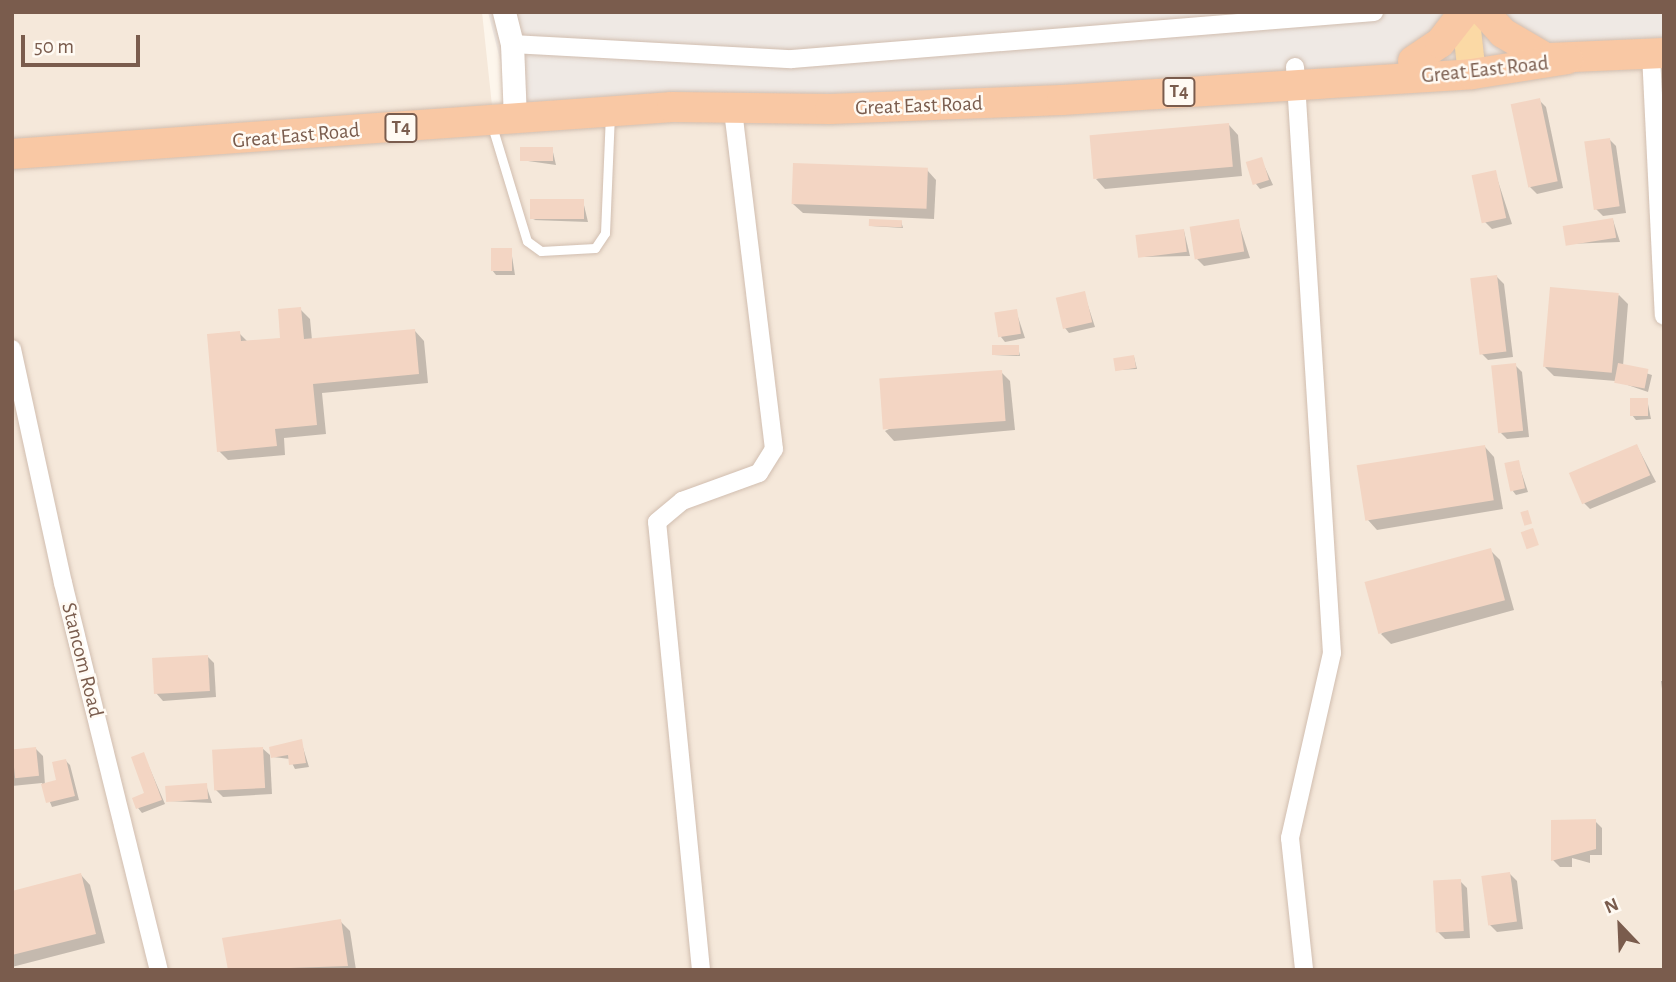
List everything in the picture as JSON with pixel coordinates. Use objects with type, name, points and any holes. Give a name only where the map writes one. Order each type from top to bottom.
[{"type":"highway","points":[[1413,61],[1440,43],[1465,12]]},
{"type":"highway","points":[[1483,12],[1503,33],[1556,58]]},
{"type":"highway","name":"T4","points":[[1556,58],[1657,53]]},
{"type":"highway","name":"Great East Road","points":[[1295,76],[1481,66],[1556,58]]},
{"type":"highway","name":"Great East Road","points":[[12,154],[610,113],[1048,101],[1413,61],[1481,66]]},
{"type":"main road","points":[[1465,12],[1481,66]]},
{"type":"main road","points":[[1481,66],[1483,12]]},
{"type":"street","points":[[503,119],[512,44],[504,12]]},
{"type":"street","points":[[512,44],[792,59],[1374,12]]},
{"type":"street","points":[[1657,53],[1664,316]]},
{"type":"street","points":[[1295,76],[1332,653],[1290,838],[1304,970]]},
{"type":"street","points":[[701,970],[657,522],[682,501],[759,473],[774,449],[733,108]]},
{"type":"street","name":"Stancom Road","points":[[12,349],[159,970]]},
{"type":"lane","points":[[503,119],[527,241],[541,251],[595,248],[605,233],[610,113]]},
{"type":"shaded area","points":[[12,12],[482,12],[493,115],[1664,56],[1664,970],[12,970]]},
{"type":"shaded area","points":[[488,12],[1664,12],[1664,49],[515,118]]},
{"type":"building","points":[[1540,98],[1558,181],[1528,187],[1511,104]]},
{"type":"building","points":[[1229,123],[1233,167],[1093,179],[1090,135]]},
{"type":"building","points":[[1610,138],[1620,206],[1594,210],[1584,142]]},
{"type":"building","points":[[520,147],[553,147],[553,161],[520,161]]},
{"type":"building","points":[[1262,157],[1269,180],[1253,185],[1246,162]]},
{"type":"building","points":[[793,163],[928,168],[926,209],[792,204]]},
{"type":"building","points":[[1496,170],[1506,218],[1482,223],[1472,175]]},
{"type":"building","points":[[530,199],[584,199],[584,219],[530,219]]},
{"type":"building","points":[[1613,218],[1616,238],[1566,246],[1563,226]]},
{"type":"building","points":[[869,219],[902,220],[902,227],[869,226]]},
{"type":"building","points":[[1239,219],[1244,252],[1195,259],[1190,227]]},
{"type":"building","points":[[1184,229],[1187,252],[1138,258],[1135,235]]},
{"type":"building","points":[[491,248],[512,248],[512,271],[491,271]]},
{"type":"building","points":[[1497,275],[1506,351],[1480,355],[1470,278]]},
{"type":"building","points":[[1550,287],[1619,293],[1612,373],[1543,367]]},
{"type":"building","points":[[1085,291],[1092,322],[1063,329],[1056,298]]},
{"type":"building","points":[[301,307],[304,339],[415,329],[419,374],[313,384],[317,425],[275,429],[277,446],[217,452],[207,334],[240,331],[241,341],[280,338],[278,309]]},
{"type":"building","points":[[1017,309],[1021,334],[998,337],[994,313]]},
{"type":"building","points":[[992,345],[1019,345],[1019,355],[992,355]]},
{"type":"building","points":[[1134,355],[1136,368],[1115,371],[1113,358]]},
{"type":"building","points":[[1516,363],[1523,431],[1498,433],[1491,366]]},
{"type":"building","points":[[1618,363],[1648,369],[1645,389],[1614,383]]},
{"type":"building","points":[[1002,370],[1006,421],[883,429],[879,379]]},
{"type":"building","points":[[1630,398],[1648,398],[1648,416],[1630,416]]},
{"type":"building","points":[[1637,444],[1650,475],[1582,504],[1569,473]]},
{"type":"building","points":[[1485,445],[1494,500],[1365,521],[1357,465]]},
{"type":"building","points":[[1519,460],[1525,488],[1510,491],[1504,463]]},
{"type":"building","points":[[1528,510],[1532,523],[1524,526],[1520,512]]},
{"type":"building","points":[[1533,528],[1539,545],[1527,549],[1521,532]]},
{"type":"building","points":[[1491,548],[1505,600],[1378,634],[1364,582]]},
{"type":"building","points":[[208,655],[210,691],[154,694],[152,658]]},
{"type":"building","points":[[302,739],[306,763],[289,765],[288,755],[271,758],[269,747]]},
{"type":"building","points":[[36,747],[39,776],[15,778],[12,750]]},
{"type":"building","points":[[263,747],[265,788],[214,791],[212,750]]},
{"type":"building","points":[[144,752],[162,800],[136,809],[132,798],[144,793],[131,757]]},
{"type":"building","points":[[66,759],[75,796],[46,803],[41,784],[56,780],[52,762]]},
{"type":"building","points":[[207,783],[208,799],[166,802],[165,786]]},
{"type":"building","points":[[1596,819],[1596,849],[1551,861],[1551,820]]},
{"type":"building","points":[[1510,872],[1517,922],[1488,926],[1481,876]]},
{"type":"building","points":[[81,873],[96,934],[12,955],[12,891]]},
{"type":"building","points":[[1461,879],[1464,931],[1436,932],[1433,880]]},
{"type":"building","points":[[341,919],[348,966],[228,970],[222,938]]}]
